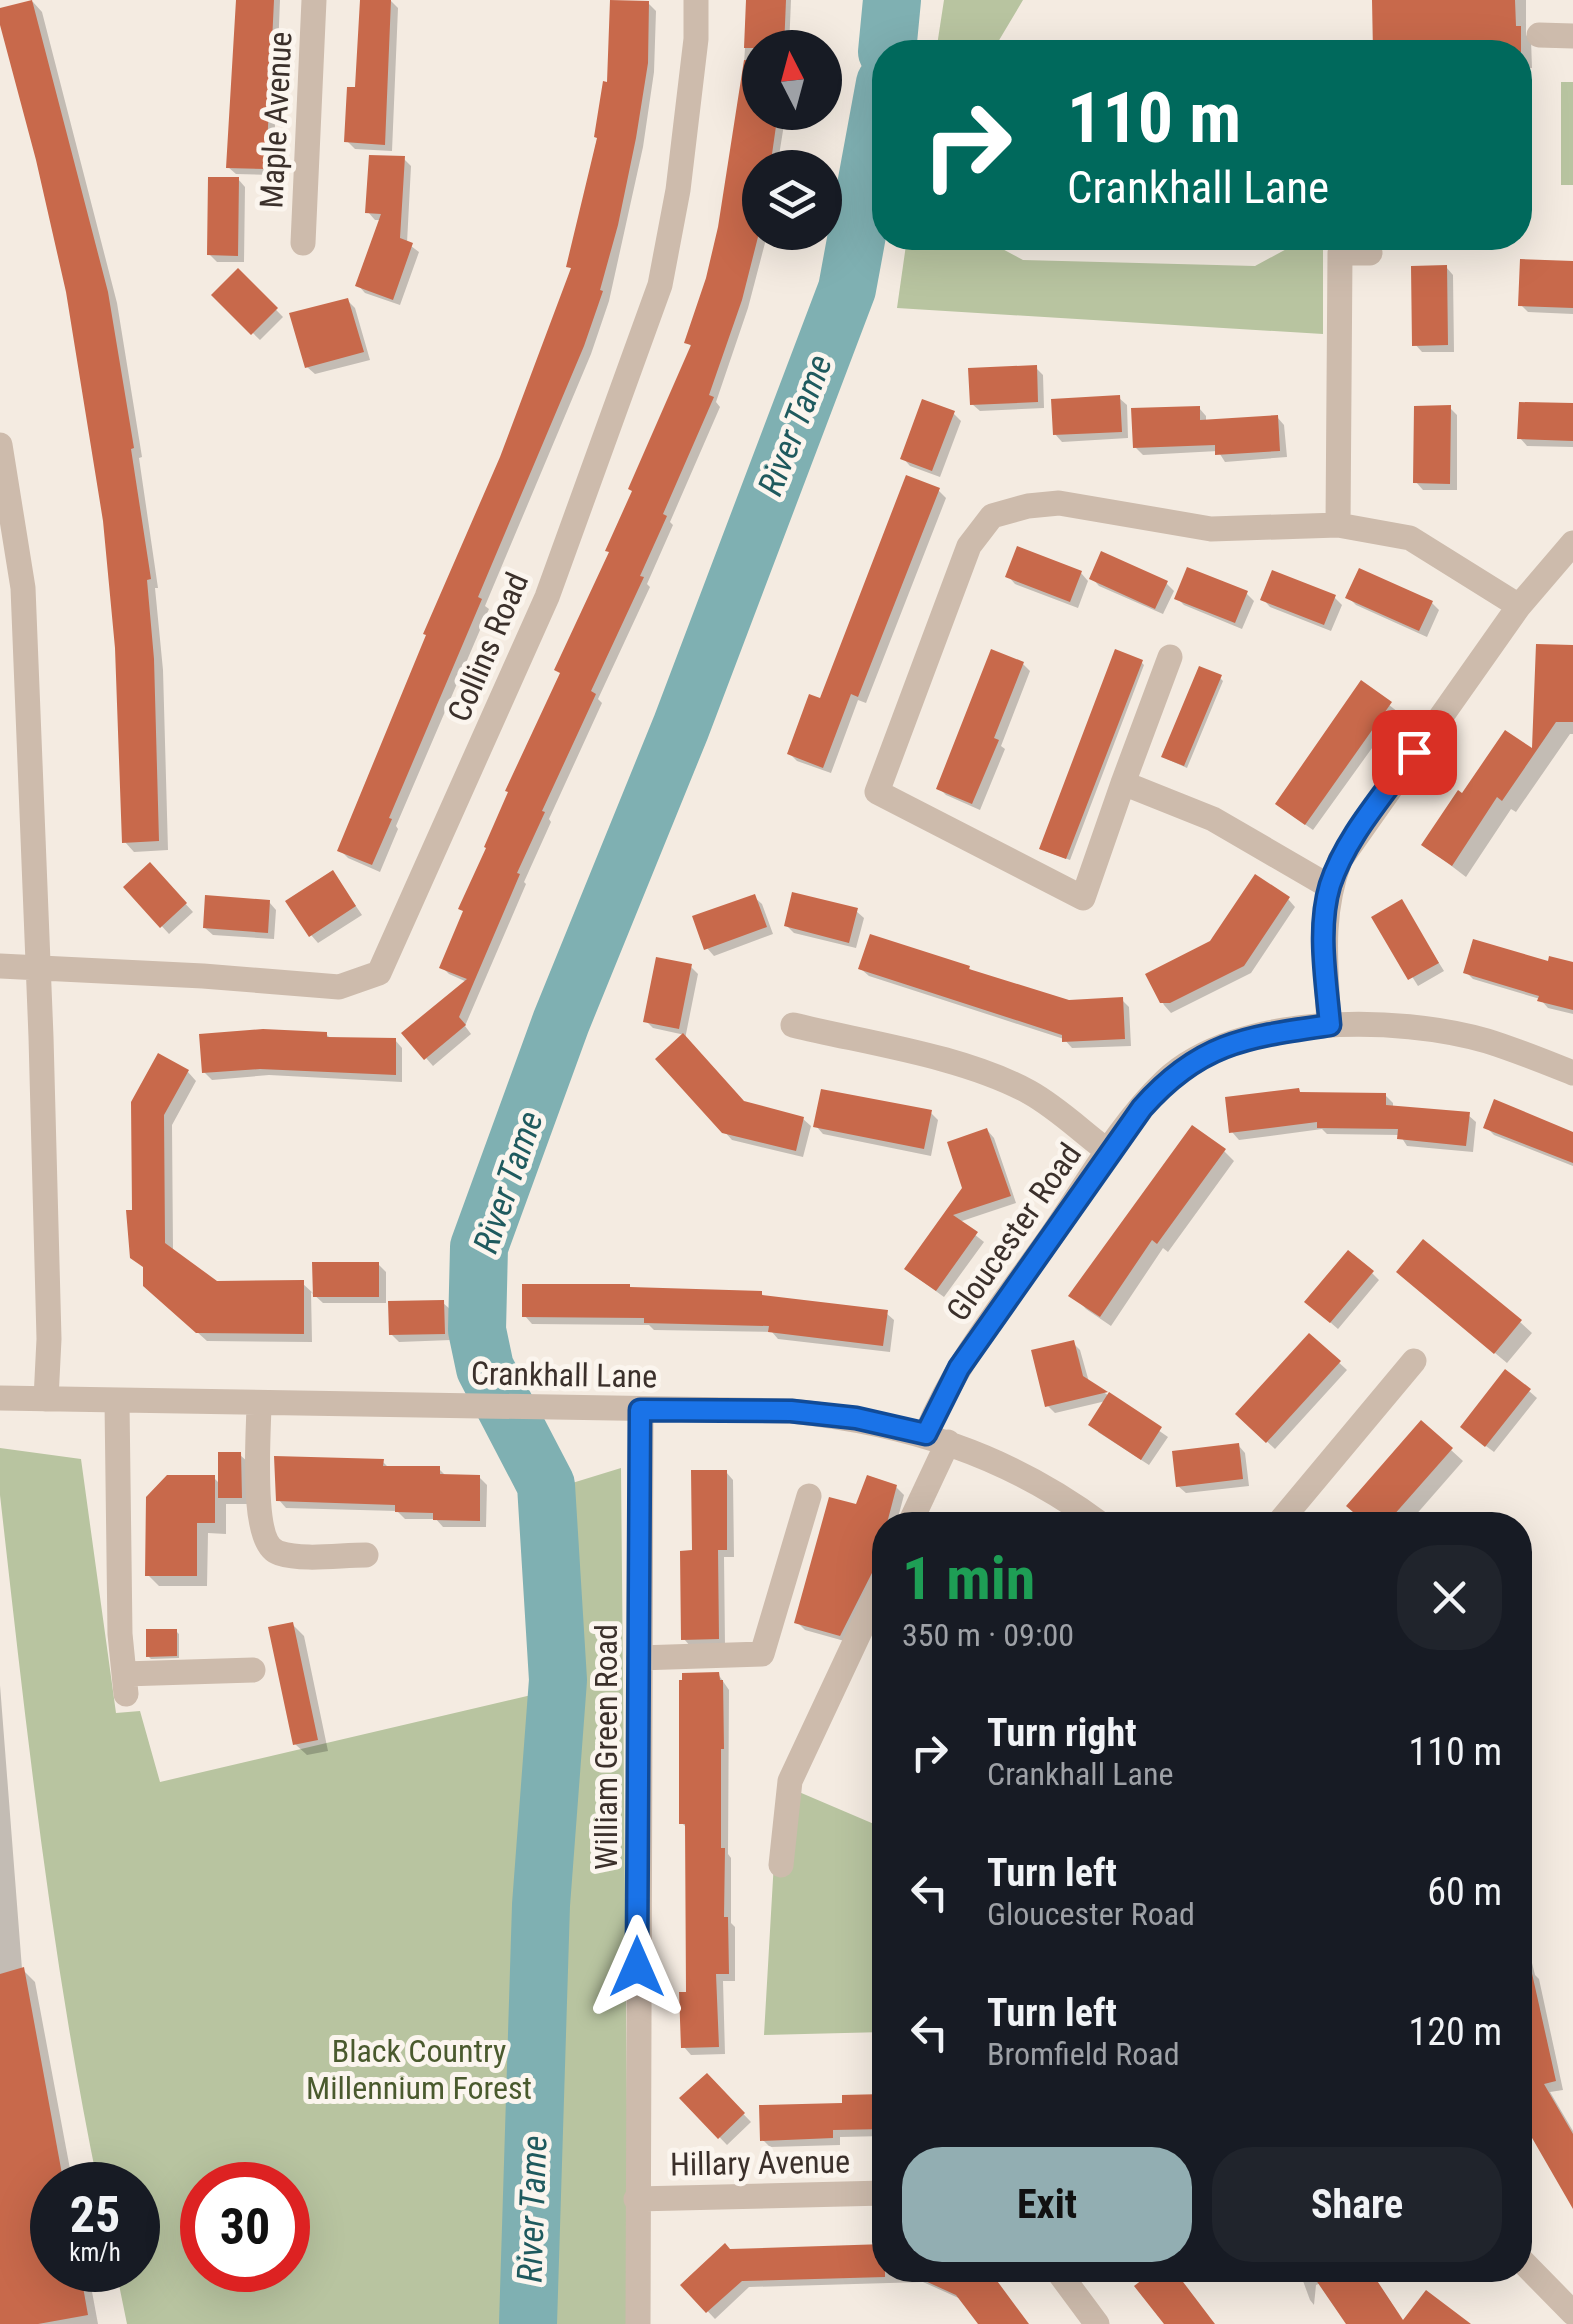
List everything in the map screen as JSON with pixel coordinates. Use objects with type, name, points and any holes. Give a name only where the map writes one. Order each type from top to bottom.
[{"type":"street","name":"Maple Avenue","points":[[304,244],[314,0]]},
{"type":"street","name":"Collins Road","points":[[0,966],[339,987],[379,974],[547,596],[660,285],[678,190],[696,39],[696,0]]},
{"type":"street","points":[[1539,35],[1573,36]]},
{"type":"street","points":[[1338,525],[1340,253],[1370,253]]},
{"type":"street","points":[[0,445],[22,588],[49,1339],[46,1399]]},
{"type":"street","points":[[1170,657],[1083,898],[877,792],[968,546],[992,516],[1059,503],[1211,529],[1338,525],[1410,538],[1518,606]]},
{"type":"street","points":[[1330,1025],[1325,914],[1330,886],[1351,840],[1518,606],[1573,542]]},
{"type":"street","points":[[1124,783],[1214,819],[1330,886]]},
{"type":"street","points":[[793,1025],[972,1068],[1002,1080],[1032,1094],[1109,1152]]},
{"type":"street","name":"Gloucester Road","points":[[913,1512],[959,1368],[1109,1152],[1166,1080],[1186,1064],[1254,1037],[1330,1025],[1424,1028],[1486,1041],[1573,1073]]},
{"type":"street","points":[[1289,1512],[1414,1362]]},
{"type":"street","name":"Crankhall Lane","points":[[0,1398],[791,1411],[856,1418],[937,1438],[1026,1478],[1081,1512]]},
{"type":"street","points":[[117,1402],[120,1634],[125,1684],[253,1670]]},
{"type":"street","points":[[260,1403],[258,1497],[268,1546],[276,1552],[296,1555],[366,1555]]},
{"type":"street","name":"William Green Road","points":[[638,2324],[640,1410]]},
{"type":"street","points":[[639,1658],[762,1654],[809,1496]]},
{"type":"street","points":[[781,1865],[790,1781],[872,1606]]},
{"type":"street","name":"Hillary Avenue","points":[[636,2198],[872,2193]]},
{"type":"street","points":[[1532,2271],[1573,2313]]},
{"type":"street","points":[[1066,2282],[1097,2324]]},
{"type":"green space","points":[[944,0],[1023,0],[999,40],[938,40]]},
{"type":"green space","points":[[1561,82],[1573,82],[1573,185],[1561,185]]},
{"type":"green space","points":[[905,250],[1004,250],[1023,260],[1255,266],[1285,250],[1323,250],[1323,334],[897,308]]},
{"type":"green space","name":"Black Country Millennium Forest","points":[[0,1448],[81,1459],[116,1713],[140,1711],[160,1782],[540,1693],[515,2324],[127,2324],[120,2292],[160,2292],[160,2162],[93,2162],[53,1927],[0,1495]]},
{"type":"green space","points":[[621,1468],[629,2324],[553,2324],[574,1768],[576,1646],[569,1484]]},
{"type":"green space","points":[[778,1792],[799,1792],[872,1823],[872,2032],[764,2035]]},
{"type":"building","points":[[32,0],[108,292],[134,448],[131,449],[151,579],[147,580],[154,659],[159,841],[122,843],[115,648],[103,521],[66,292],[0,25],[0,8]]},
{"type":"building","points":[[236,0],[274,0],[266,169],[226,168]]},
{"type":"building","points":[[360,0],[391,0],[385,145],[344,142],[347,87],[355,87]]},
{"type":"building","points":[[610,0],[649,1],[648,63],[618,225],[600,290],[603,291],[372,865],[337,851],[426,635],[423,634],[500,457],[571,268],[566,267],[597,138],[594,137],[603,81],[607,82]]},
{"type":"building","points":[[746,0],[786,0],[785,30],[745,30]]},
{"type":"building","points":[[1372,0],[1515,0],[1516,26],[1521,26],[1521,40],[1373,40]]},
{"type":"building","points":[[742,73],[742,130],[775,130],[773,150],[742,150],[742,250],[755,250],[709,395],[714,397],[663,514],[667,516],[640,576],[644,577],[591,691],[596,694],[542,811],[545,812],[459,1017],[466,1025],[424,1060],[401,1033],[467,979],[439,968],[463,911],[458,909],[486,848],[508,792],[505,791],[560,673],[554,670],[609,552],[605,551],[632,491],[628,489],[691,345],[684,343],[718,227]]},
{"type":"building","points":[[369,155],[405,156],[400,238],[413,243],[393,300],[355,286],[381,214],[365,213]]},
{"type":"building","points":[[208,177],[239,177],[238,256],[207,255]]},
{"type":"building","points":[[1520,259],[1573,261],[1573,308],[1518,306]]},
{"type":"building","points":[[1447,265],[1448,345],[1412,346],[1411,266]]},
{"type":"building","points":[[238,268],[278,308],[251,335],[211,295]]},
{"type":"building","points":[[348,298],[364,352],[305,368],[289,313]]},
{"type":"building","points":[[1037,365],[1038,402],[970,405],[968,368]]},
{"type":"building","points":[[1120,395],[1122,432],[1053,435],[1051,399]]},
{"type":"building","points":[[922,399],[955,411],[932,471],[900,459]]},
{"type":"building","points":[[1519,402],[1573,403],[1573,441],[1517,439]]},
{"type":"building","points":[[1451,405],[1450,484],[1413,483],[1414,406]]},
{"type":"building","points":[[1200,406],[1200,420],[1278,415],[1280,451],[1215,455],[1215,445],[1133,448],[1131,408]]},
{"type":"building","points":[[906,475],[940,488],[858,697],[851,694],[823,768],[787,754],[809,694],[820,698]]},
{"type":"building","points":[[1017,546],[1082,571],[1070,602],[1005,577]]},
{"type":"building","points":[[1101,551],[1168,581],[1155,609],[1089,579]]},
{"type":"building","points":[[1187,567],[1248,591],[1235,623],[1174,599]]},
{"type":"building","points":[[1359,568],[1433,601],[1419,631],[1345,598]]},
{"type":"building","points":[[1272,570],[1336,595],[1324,625],[1260,600]]},
{"type":"building","points":[[1536,644],[1573,645],[1573,722],[1556,722],[1502,801],[1497,797],[1452,866],[1421,845],[1505,730],[1532,748]]},
{"type":"building","points":[[991,649],[1024,662],[994,738],[999,740],[972,804],[936,789]]},
{"type":"building","points":[[1115,649],[1143,660],[1066,859],[1039,849]]},
{"type":"building","points":[[1199,666],[1222,675],[1184,766],[1161,757]]},
{"type":"building","points":[[1361,680],[1392,702],[1305,825],[1275,804]]},
{"type":"building","points":[[150,862],[187,903],[160,928],[123,887]]},
{"type":"building","points":[[333,870],[356,906],[309,937],[285,901]]},
{"type":"building","points":[[1255,874],[1290,897],[1244,966],[1170,1003],[1160,1003],[1145,974],[1210,941]]},
{"type":"building","points":[[792,892],[858,908],[849,943],[784,926]]},
{"type":"building","points":[[755,894],[767,927],[704,950],[692,916]]},
{"type":"building","points":[[205,895],[270,900],[268,933],[203,928]]},
{"type":"building","points":[[1402,899],[1439,963],[1408,980],[1371,917]]},
{"type":"building","points":[[870,934],[1069,1000],[1123,997],[1125,1039],[1062,1042],[1062,1035],[858,969]]},
{"type":"building","points":[[1473,939],[1548,961],[1549,956],[1573,962],[1573,1010],[1463,973]]},
{"type":"building","points":[[656,957],[692,964],[679,1029],[643,1022]]},
{"type":"building","points":[[263,1029],[327,1032],[327,1037],[396,1038],[396,1075],[260,1069],[202,1073],[199,1034]]},
{"type":"building","points":[[683,1033],[744,1101],[804,1117],[796,1151],[722,1133],[655,1059]]},
{"type":"building","points":[[158,1053],[189,1070],[164,1115],[165,1243],[217,1281],[304,1280],[304,1334],[196,1333],[143,1286],[143,1267],[130,1258],[126,1210],[132,1210],[131,1102]]},
{"type":"building","points":[[1299,1088],[1300,1092],[1386,1093],[1386,1105],[1470,1112],[1466,1146],[1397,1139],[1398,1129],[1317,1128],[1317,1122],[1229,1133],[1225,1097]]},
{"type":"building","points":[[821,1089],[932,1110],[924,1149],[813,1127]]},
{"type":"building","points":[[1494,1099],[1573,1132],[1573,1163],[1483,1128]]},
{"type":"building","points":[[1192,1125],[1226,1149],[1157,1244],[1152,1240],[1100,1317],[1068,1296]]},
{"type":"building","points":[[987,1128],[1011,1196],[953,1215],[978,1232],[936,1291],[904,1269],[962,1188],[947,1142]]},
{"type":"building","points":[[1423,1239],[1522,1320],[1494,1354],[1396,1272]]},
{"type":"building","points":[[1348,1250],[1374,1271],[1330,1323],[1304,1302]]},
{"type":"building","points":[[312,1262],[379,1262],[379,1297],[313,1297]]},
{"type":"building","points":[[522,1284],[630,1284],[762,1291],[762,1295],[888,1310],[883,1346],[768,1332],[769,1326],[644,1323],[644,1318],[522,1317]]},
{"type":"building","points":[[444,1300],[445,1334],[389,1335],[388,1301]]},
{"type":"building","points":[[1309,1333],[1341,1361],[1266,1443],[1235,1414]]},
{"type":"building","points":[[1074,1340],[1083,1376],[1108,1392],[1045,1407],[1031,1350]]},
{"type":"building","points":[[1505,1369],[1531,1389],[1485,1447],[1460,1427]]},
{"type":"building","points":[[1109,1392],[1162,1427],[1141,1460],[1088,1425]]},
{"type":"building","points":[[1421,1420],[1453,1448],[1396,1512],[1353,1512],[1346,1506]]},
{"type":"building","points":[[1239,1443],[1243,1479],[1176,1487],[1172,1451]]},
{"type":"building","points":[[218,1452],[241,1452],[242,1498],[218,1498]]},
{"type":"building","points":[[274,1456],[384,1459],[383,1466],[440,1466],[440,1474],[480,1475],[480,1521],[433,1520],[433,1513],[395,1512],[395,1505],[276,1501]]},
{"type":"building","points":[[691,1470],[727,1470],[727,1550],[718,1550],[719,1639],[681,1640],[680,1551],[692,1550]]},
{"type":"building","points":[[167,1475],[215,1475],[215,1523],[197,1523],[197,1576],[145,1576],[146,1497]]},
{"type":"building","points":[[867,1475],[897,1485],[890,1512],[872,1512],[872,1573],[840,1636],[794,1623],[829,1497],[856,1504]]},
{"type":"building","points":[[293,1622],[318,1740],[293,1745],[268,1627]]},
{"type":"building","points":[[146,1629],[177,1629],[177,1656],[146,1657]]},
{"type":"building","points":[[719,1672],[723,1680],[724,1749],[721,1848],[725,1848],[724,1917],[728,1917],[729,1974],[716,1974],[719,2047],[681,2048],[679,1992],[686,1992],[685,1824],[679,1824],[679,1680],[682,1673]]},
{"type":"building","points":[[24,1967],[60,2162],[30,2162],[30,2292],[84,2292],[88,2315],[38,2324],[0,2324],[0,1974]]},
{"type":"building","points":[[1532,1973],[1556,2081],[1544,2084],[1573,2134],[1573,2209],[1532,2138]]},
{"type":"building","points":[[707,2073],[745,2113],[718,2139],[679,2098]]},
{"type":"building","points":[[872,2094],[872,2129],[833,2130],[833,2138],[760,2141],[759,2105],[842,2103],[842,2095]]},
{"type":"building","points":[[725,2243],[730,2249],[872,2244],[872,2277],[742,2281],[706,2313],[680,2285]]},
{"type":"building","points":[[927,2282],[998,2282],[1029,2324],[978,2324],[956,2295]]},
{"type":"building","points":[[1139,2282],[1183,2282],[1215,2324],[1164,2324],[1134,2286]]},
{"type":"building","points":[[1317,2282],[1378,2282],[1403,2320],[1426,2290],[1471,2324],[1346,2324]]},
{"type":"waterway","name":"River Tame","points":[[888,40],[892,0]]},
{"type":"waterway","name":"River Tame","points":[[528,2324],[541,1905],[558,1680],[546,1485],[485,1368],[477,1330],[479,1247],[561,1022],[681,727],[847,289],[872,153]]},
{"type":"route","points":[[637,1967],[640,1410],[791,1411],[856,1418],[926,1434],[959,1368],[1142,1108],[1166,1080],[1186,1064],[1216,1049],[1254,1037],[1330,1025],[1325,954],[1330,886],[1351,840],[1414,752]]}]
